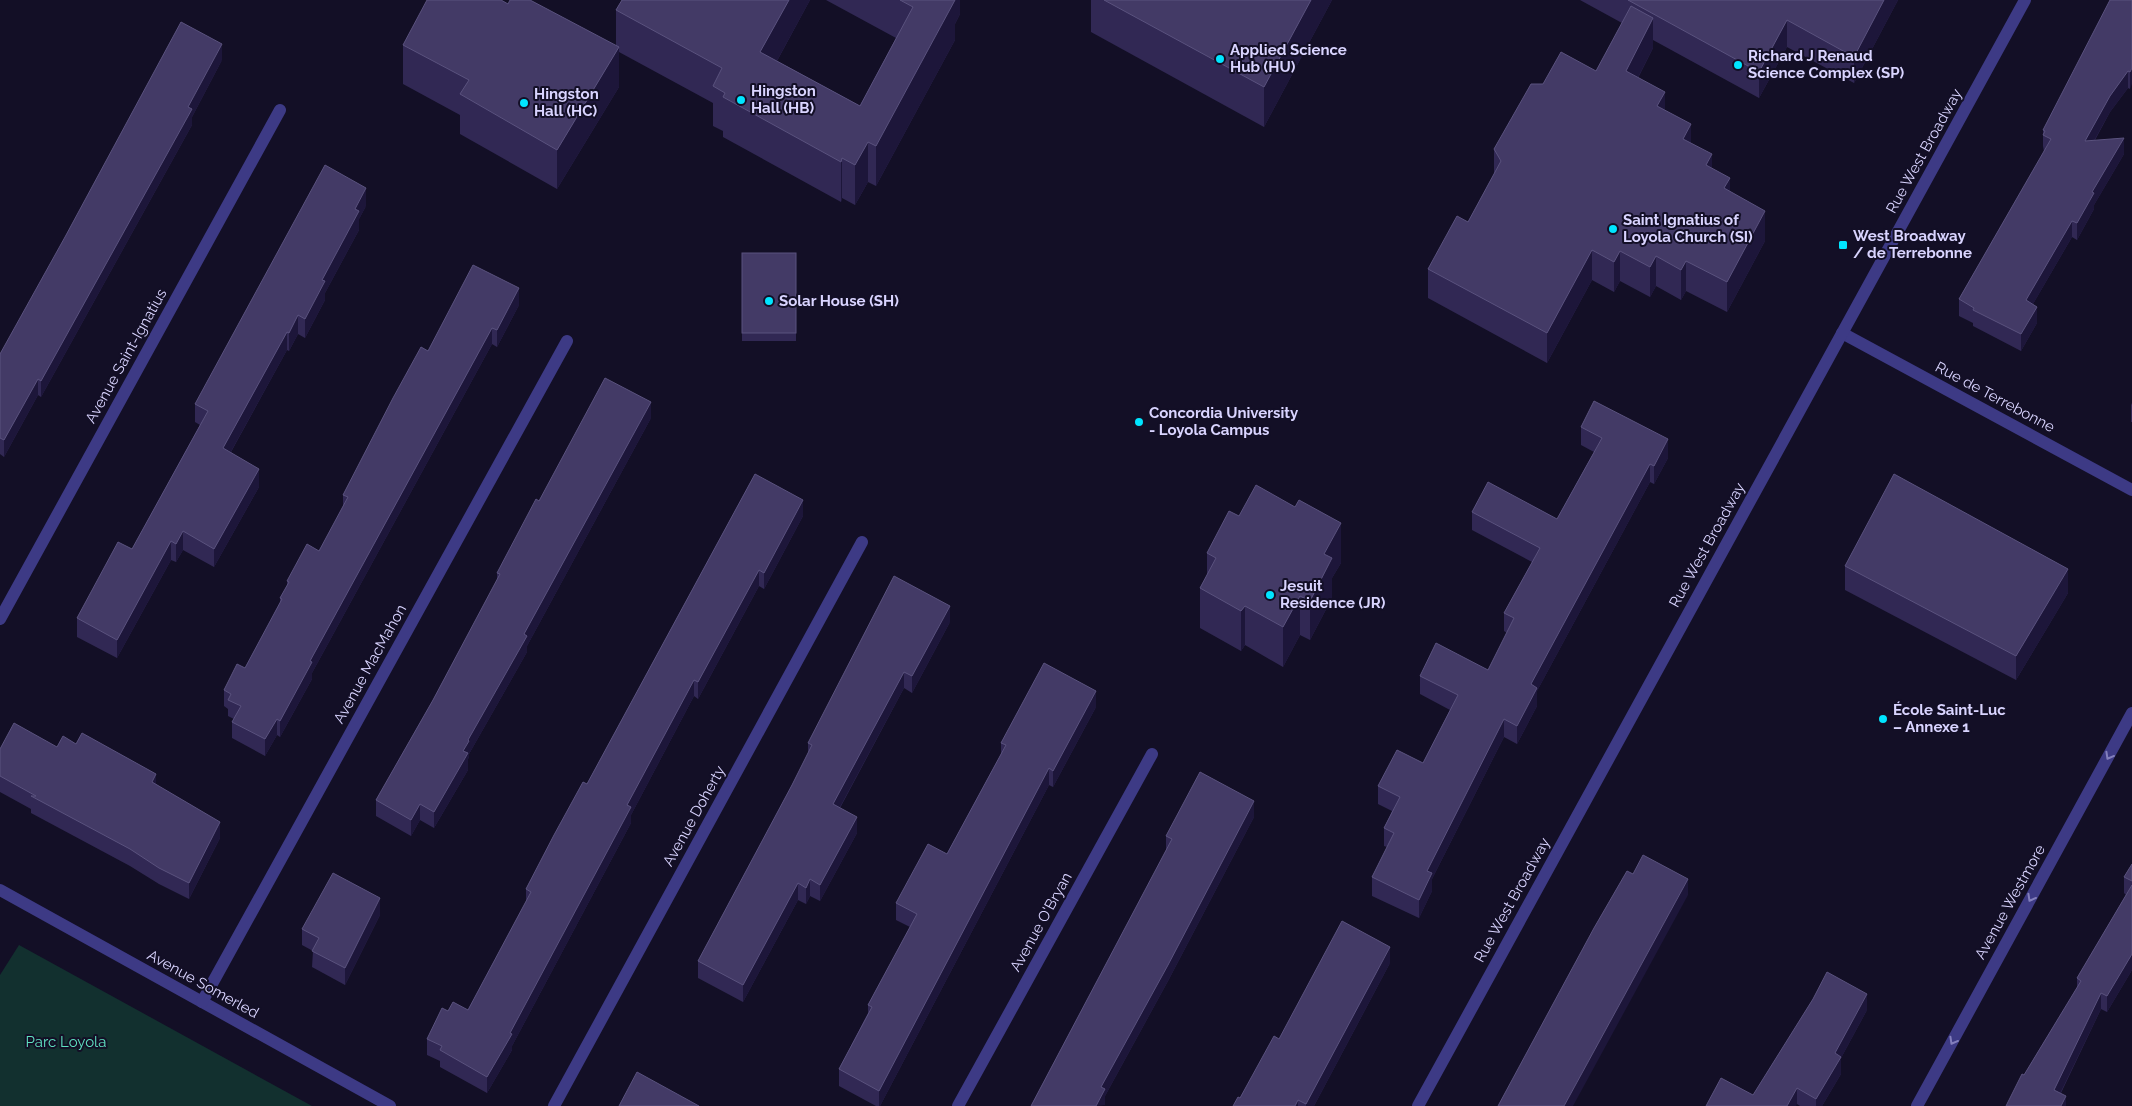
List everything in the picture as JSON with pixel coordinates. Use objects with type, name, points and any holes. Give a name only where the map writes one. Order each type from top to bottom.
[{"type":"street","name":"Rue West Broadway","points":[[1418,1106],[2025,0]]},
{"type":"street","name":"Avenue Saint-Ignatius","points":[[0,619],[280,110]]},
{"type":"street","name":"Rue de Terrebonne","points":[[1842,333],[2132,490]]},
{"type":"street","name":"Avenue MacMahon","points":[[202,1002],[567,341]]},
{"type":"street","name":"Avenue Doherty","points":[[554,1106],[862,542]]},
{"type":"street","name":"Avenue Westmore","points":[[1917,1106],[2132,713]]},
{"type":"street","name":"Avenue O'Bryan","points":[[958,1106],[1152,754]]},
{"type":"street","name":"Avenue Somerled","points":[[0,890],[390,1106]]},
{"type":"green space","name":"Parc Loyola","points":[[19,945],[312,1106],[0,1106],[0,975]]},
{"type":"building","name":"Hingston Hall (HC)","points":[[427,0],[501,0],[508,4],[510,0],[530,0],[619,47],[557,150],[460,94],[469,80],[403,45]]},
{"type":"building","points":[[622,0],[789,0],[760,52],[860,106],[913,7],[900,0],[955,0],[876,146],[868,142],[855,165],[842,158],[841,162],[723,97],[725,93],[713,86],[722,68],[616,10]]},
{"type":"building","points":[[1104,0],[1311,0],[1264,87]]},
{"type":"building","points":[[1628,0],[1884,0],[1854,57],[1787,20],[1759,72]]},
{"type":"building","points":[[2110,0],[2132,0],[2132,68],[2110,96],[2085,141],[2124,138],[2092,192],[2094,193],[2077,223],[2072,221],[2026,300],[2037,307],[2021,334],[1973,310],[1974,308],[1959,299],[2051,139],[2043,135],[2045,131],[2043,130]]},
{"type":"building","name":"Saint Ignatius of Loyola Church (SI)","points":[[1631,6],[1653,18],[1626,71],[1665,92],[1657,106],[1691,124],[1683,139],[1712,154],[1706,165],[1730,178],[1724,188],[1765,211],[1727,282],[1686,261],[1681,270],[1656,256],[1650,267],[1620,251],[1614,262],[1592,250],[1547,333],[1428,269],[1457,216],[1468,222],[1501,161],[1494,149],[1531,84],[1543,84],[1561,52],[1596,71]]},
{"type":"building","points":[[181,22],[222,44],[188,107],[192,109],[41,381],[38,379],[4,440],[0,438],[0,354]]},
{"type":"building","points":[[325,165],[366,188],[355,209],[359,211],[322,280],[325,281],[305,319],[298,315],[289,333],[287,332],[223,448],[259,469],[214,549],[183,531],[176,544],[171,541],[117,640],[77,618],[118,542],[132,549],[208,411],[195,404]]},
{"type":"building","name":"Solar House (SH)","points":[[742,253],[796,253],[796,333],[742,333]]},
{"type":"building","points":[[473,265],[519,288],[497,330],[492,328],[310,661],[312,662],[280,721],[277,719],[265,739],[232,722],[241,706],[228,700],[231,694],[224,690],[237,664],[245,668],[282,599],[280,598],[289,582],[287,581],[307,544],[319,551],[348,497],[343,495],[393,398],[421,347],[428,351]]},
{"type":"building","points":[[605,378],[651,402],[524,634],[527,636],[468,740],[463,751],[468,753],[434,812],[420,804],[411,820],[376,800],[433,700],[500,574],[497,573],[536,499],[539,501]]},
{"type":"building","points":[[1594,401],[1668,439],[1654,466],[1650,464],[1531,684],[1537,688],[1517,726],[1504,719],[1427,871],[1432,873],[1419,900],[1372,877],[1394,833],[1384,828],[1400,797],[1378,786],[1397,750],[1423,763],[1458,695],[1420,676],[1436,643],[1488,670],[1514,618],[1504,613],[1540,548],[1472,512],[1488,482],[1557,519],[1602,438],[1581,427]]},
{"type":"building","points":[[755,474],[803,500],[764,573],[759,570],[698,682],[694,680],[627,805],[631,807],[510,1033],[512,1034],[487,1077],[440,1050],[442,1046],[427,1039],[442,1008],[448,1011],[453,1002],[468,1010],[531,892],[526,889],[554,835],[583,782],[587,784]]},
{"type":"building","points":[[1894,474],[2068,569],[2016,656],[1845,566]]},
{"type":"building","points":[[1256,485],[1295,507],[1299,500],[1341,523],[1324,554],[1332,558],[1310,601],[1300,596],[1283,627],[1245,606],[1241,611],[1200,588],[1216,558],[1207,553],[1229,511],[1239,516]]},
{"type":"building","points":[[894,576],[950,606],[912,676],[904,672],[833,804],[857,817],[820,885],[810,879],[806,888],[798,883],[743,985],[698,961],[792,785],[812,745],[808,743]]},
{"type":"building","points":[[1044,663],[1096,691],[1053,771],[1049,768],[879,1091],[839,1069],[872,1007],[868,1005],[917,914],[896,903],[928,844],[947,854],[1006,745],[1001,743]]},
{"type":"building","points":[[14,723],[57,747],[63,736],[76,744],[82,733],[156,774],[152,782],[220,822],[189,883],[31,796],[36,796],[0,776],[0,749]]},
{"type":"building","points":[[1200,772],[1254,801],[1168,965],[1101,1087],[1105,1089],[1096,1106],[1031,1106],[1172,839],[1166,836]]},
{"type":"building","points":[[1643,855],[1688,879],[1564,1106],[1498,1106],[1594,928],[1627,871],[1633,874]]},
{"type":"building","points":[[2132,864],[2132,881],[2124,877]]},
{"type":"building","points":[[333,873],[380,898],[345,968],[312,951],[319,938],[302,929]]},
{"type":"building","points":[[2132,885],[2132,954],[2107,996],[2101,993],[2054,1090],[2066,1096],[2061,1106],[2006,1106],[2022,1074],[2024,1075],[2081,981],[2077,978]]},
{"type":"building","points":[[1342,921],[1390,947],[1306,1104],[1298,1100],[1295,1106],[1233,1106],[1238,1097],[1240,1098],[1274,1036],[1279,1039]]},
{"type":"building","points":[[1827,972],[1867,994],[1835,1053],[1841,1057],[1816,1099],[1797,1088],[1787,1106],[1706,1106],[1721,1078],[1753,1095],[1813,999]]},
{"type":"building","points":[[637,1072],[699,1106],[619,1106]]},
{"type":"place","name":"Applied Science Hub (HU)","points":[[1220,59]]},
{"type":"place","name":"Richard J Renaud Science Complex (SP)","points":[[1738,65]]},
{"type":"place","name":"Hingston Hall (HB)","points":[[741,100]]},
{"type":"place","name":"Hingston Hall (HC)","points":[[524,103]]},
{"type":"place","name":"Saint Ignatius of Loyola Church (SI)","points":[[1613,229]]},
{"type":"place","name":"West Broadway / de Terrebonne","points":[[1843,245]]},
{"type":"place","name":"Solar House (SH)","points":[[769,301]]},
{"type":"place","name":"Concordia University - Loyola Campus","points":[[1139,422]]},
{"type":"place","name":"Jesuit Residence (JR)","points":[[1270,595]]},
{"type":"place","name":"École Saint-Luc – Annexe 1","points":[[1883,719]]}]
